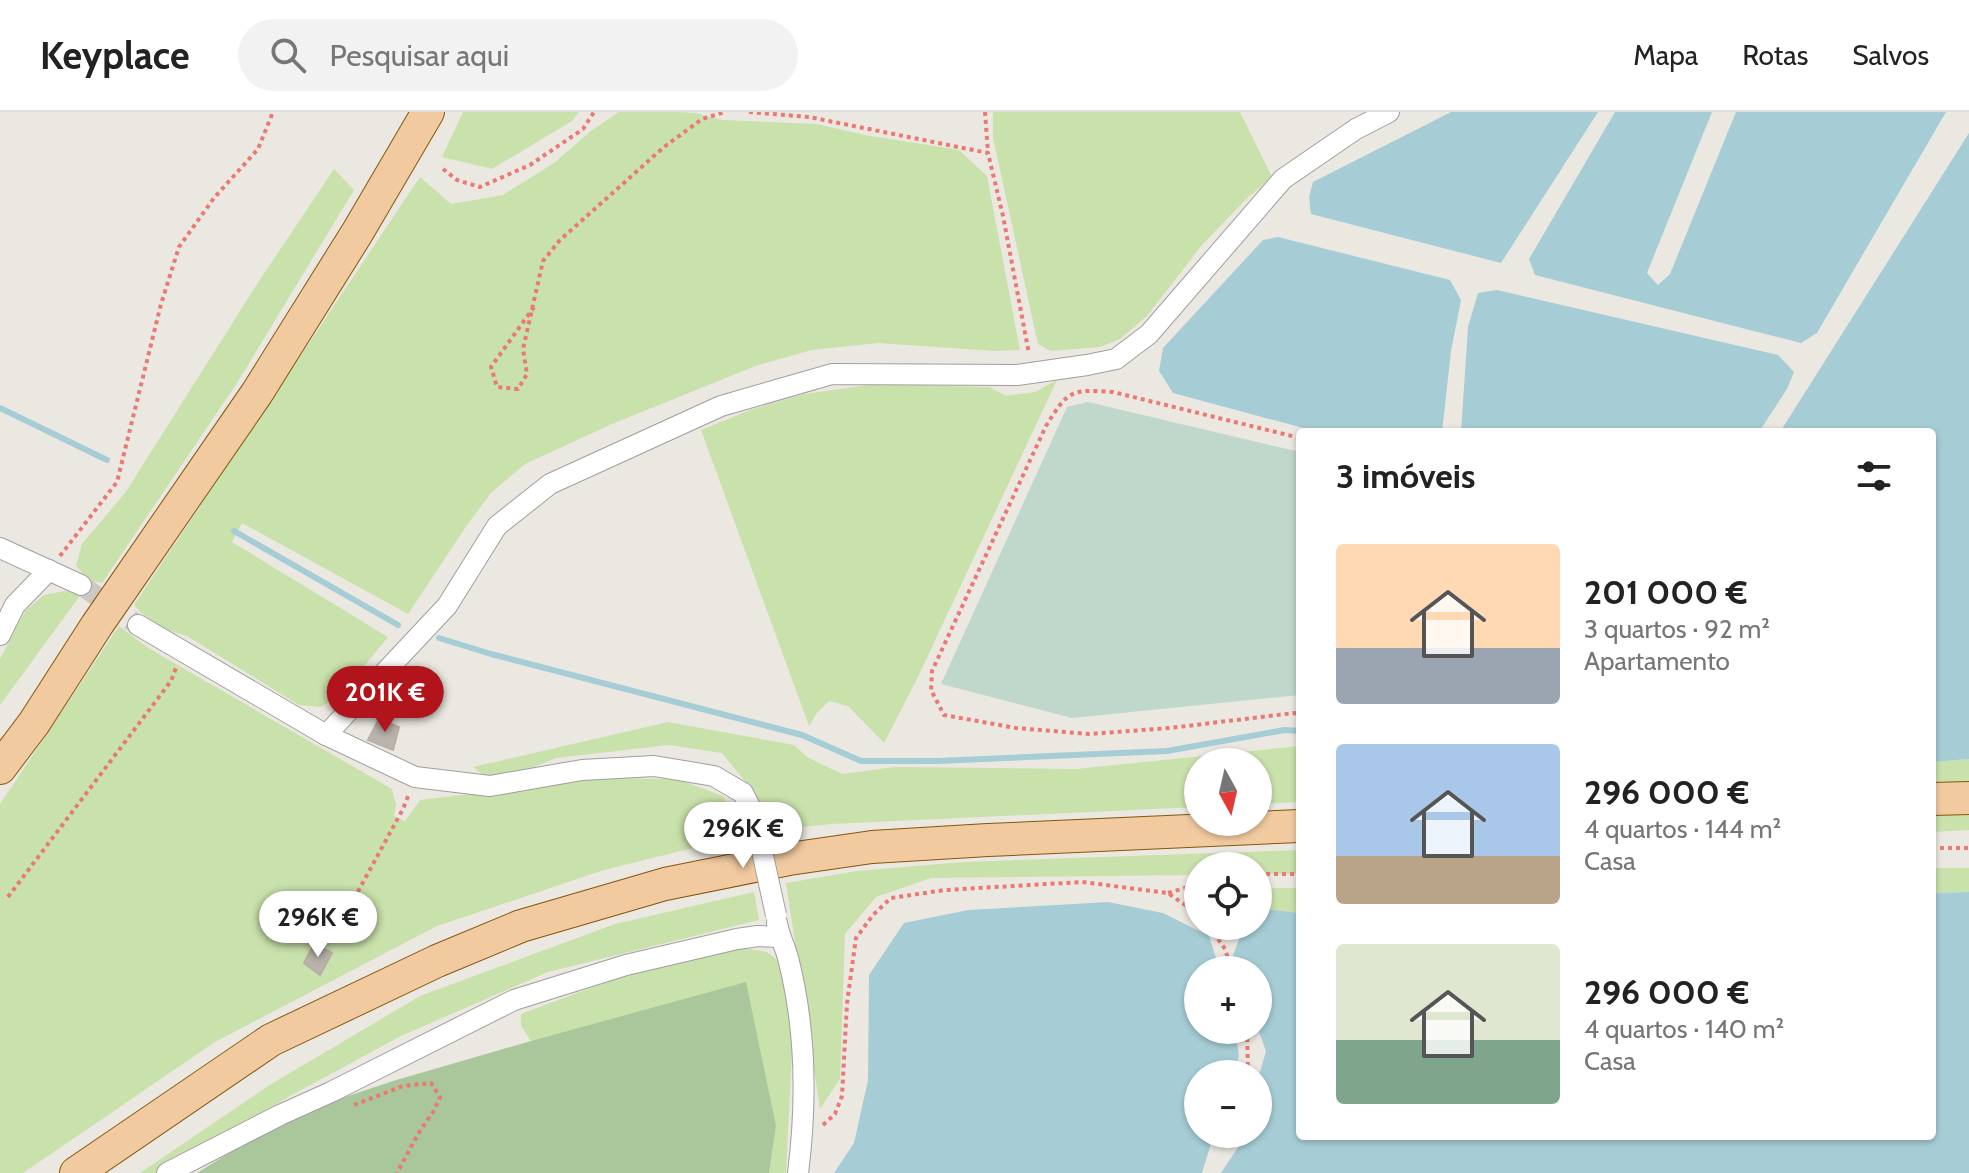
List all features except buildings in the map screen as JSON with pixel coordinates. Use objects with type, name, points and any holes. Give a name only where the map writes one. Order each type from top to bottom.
[{"type":"main road","points":[[0,768],[34,723],[97,625],[257,393],[428,112]]},
{"type":"main road","points":[[0,740],[97,625]]},
{"type":"main road","points":[[1936,799],[1969,798]]},
{"type":"main road","points":[[83,1172],[271,1040],[437,961],[521,926],[665,884],[789,859],[872,847],[1296,826]]},
{"type":"street","points":[[326,735],[447,606],[497,526],[550,484],[721,406],[832,374],[1017,375],[1116,359],[1149,334],[1283,179],[1356,129],[1389,112]]},
{"type":"street","points":[[0,548],[81,585]]},
{"type":"street","points":[[0,635],[15,605],[49,570]]},
{"type":"street","points":[[138,625],[326,735],[415,777],[490,786],[582,770],[654,766],[714,776],[743,793],[754,815],[779,937],[788,956],[799,1020],[804,1082],[803,1134],[798,1173]]},
{"type":"street","points":[[167,1173],[514,1000],[626,965],[737,939],[779,937]]},
{"type":"path","points":[[49,570],[117,482],[157,318],[179,247],[214,198],[258,149],[273,112]]},
{"type":"path","points":[[443,169],[457,180],[480,187],[530,165],[583,129],[594,112]]},
{"type":"path","points":[[534,307],[491,367],[497,387],[518,389],[527,374],[523,349],[534,307],[543,261],[560,240],[664,147],[702,119],[725,112]]},
{"type":"path","points":[[749,112],[809,117],[988,153]]},
{"type":"path","points":[[985,112],[988,153],[1033,372]]},
{"type":"path","points":[[1296,437],[1113,392],[1082,390],[1061,401],[1046,426],[932,671],[931,690],[944,715],[1016,728],[1089,734],[1296,714]]},
{"type":"path","points":[[8,897],[171,681],[183,651]]},
{"type":"path","points":[[331,941],[403,809],[415,777]]},
{"type":"path","points":[[1936,848],[1969,848]]},
{"type":"path","points":[[1272,874],[1296,874]]},
{"type":"path","points":[[803,1134],[825,1125],[835,1114],[842,1096],[847,1003],[856,938],[891,898],[945,890],[1082,882],[1168,893],[1184,888]]},
{"type":"path","points":[[1168,893],[1184,904]]},
{"type":"path","points":[[331,1092],[345,1108],[403,1086],[431,1083],[440,1097],[397,1173]]},
{"type":"green space","points":[[463,112],[579,112],[572,121],[492,169],[442,157]]},
{"type":"green space","points":[[619,112],[696,113],[722,120],[816,124],[959,150],[987,176],[1020,350],[878,343],[812,350],[758,365],[612,424],[525,464],[491,493],[408,614],[242,523],[232,542],[388,637],[342,693],[321,707],[299,705],[187,636],[166,630],[141,613],[134,605],[420,177],[451,204],[503,195],[554,163]]},
{"type":"green space","points":[[993,112],[1240,112],[1272,177],[1202,245],[1147,316],[1120,339],[1100,347],[1051,351],[1038,344],[993,138]]},
{"type":"green space","points":[[334,169],[354,190],[237,383],[102,583],[89,580],[76,566],[82,544],[125,493]]},
{"type":"green space","points":[[1057,380],[884,743],[848,706],[829,701],[809,726],[701,430],[750,410],[804,394],[876,384],[989,387],[1006,396],[1035,392]]},
{"type":"green space","points":[[1088,402],[1296,451],[1296,695],[1072,718],[941,684],[1067,407]]},
{"type":"green space","points":[[65,591],[82,593],[0,705],[0,659],[25,611],[44,595]]},
{"type":"green space","points":[[119,626],[150,649],[392,789],[396,805],[394,816],[405,821],[420,800],[605,778],[677,779],[723,796],[742,836],[604,870],[437,926],[215,1042],[23,1173],[0,1173],[0,804]]},
{"type":"green space","points":[[668,722],[794,745],[807,757],[842,774],[895,767],[1076,769],[1184,758],[1184,808],[832,824],[773,830],[753,791],[722,753],[669,745],[556,758],[504,779],[485,776],[473,767]]},
{"type":"green space","points":[[1296,746],[1296,802],[1272,803],[1272,749]]},
{"type":"green space","points":[[1969,759],[1969,830],[1936,832],[1936,762]]},
{"type":"green space","points":[[1296,850],[1296,874],[1272,874],[1272,852],[1244,852]]},
{"type":"green space","points":[[1184,854],[1184,875],[931,878],[876,897],[845,934],[840,1079],[820,1109],[786,883],[857,871],[963,862]]},
{"type":"green space","points":[[1936,868],[1969,868],[1969,892],[1936,893]]},
{"type":"green space","points":[[1272,888],[1296,888],[1296,913],[1272,910]]},
{"type":"green space","points":[[754,892],[759,920],[548,972],[401,1036],[290,1096],[245,1123],[186,1173],[140,1173],[268,1086],[420,996],[615,924]]},
{"type":"green space","points":[[744,948],[767,952],[781,963],[793,1030],[786,1173],[769,1173],[776,1126],[584,1027],[531,1041],[521,1026],[521,1014],[609,981],[720,950]]},
{"type":"green space","points":[[746,982],[776,1126],[769,1173],[197,1173],[315,1107],[393,1081]]},
{"type":"water","points":[[1451,112],[1598,112],[1501,263],[1311,214],[1309,197],[1313,182]]},
{"type":"water","points":[[1615,112],[1712,112],[1647,273],[1658,285],[1670,274],[1736,112],[1946,112],[1817,333],[1801,343],[1535,275],[1529,259]]},
{"type":"water","points":[[1969,133],[1969,759],[1936,762],[1936,428],[1783,428]]},
{"type":"water","points":[[1278,237],[1450,280],[1461,300],[1451,351],[1442,428],[1303,428],[1173,393],[1159,371],[1163,348],[1263,240]]},
{"type":"water","points":[[1497,290],[1778,355],[1794,372],[1787,389],[1762,428],[1461,428],[1468,327],[1478,293]]},
{"type":"water","points":[[1969,892],[1969,1173],[1221,1173],[1238,1148],[1272,1148],[1272,1060],[1263,1060],[1266,1051],[1263,1044],[1272,1044],[1272,956],[1233,955],[1239,940],[1272,940],[1272,910],[1296,913],[1296,1140],[1936,1140],[1936,893]]},
{"type":"water","points":[[1108,902],[1163,913],[1184,924],[1184,940],[1210,940],[1215,956],[1184,956],[1184,1044],[1237,1044],[1239,1056],[1238,1060],[1184,1060],[1184,1148],[1210,1148],[1202,1173],[834,1173],[854,1143],[868,1080],[869,975],[904,923],[968,910]]},
{"type":"waterway","points":[[0,408],[107,460]]},
{"type":"waterway","points":[[234,531],[398,625]]},
{"type":"waterway","points":[[439,638],[802,735],[861,761],[938,761],[1167,751],[1285,730],[1296,731]]},
{"type":"tunnel","points":[[81,585],[138,625]]}]
